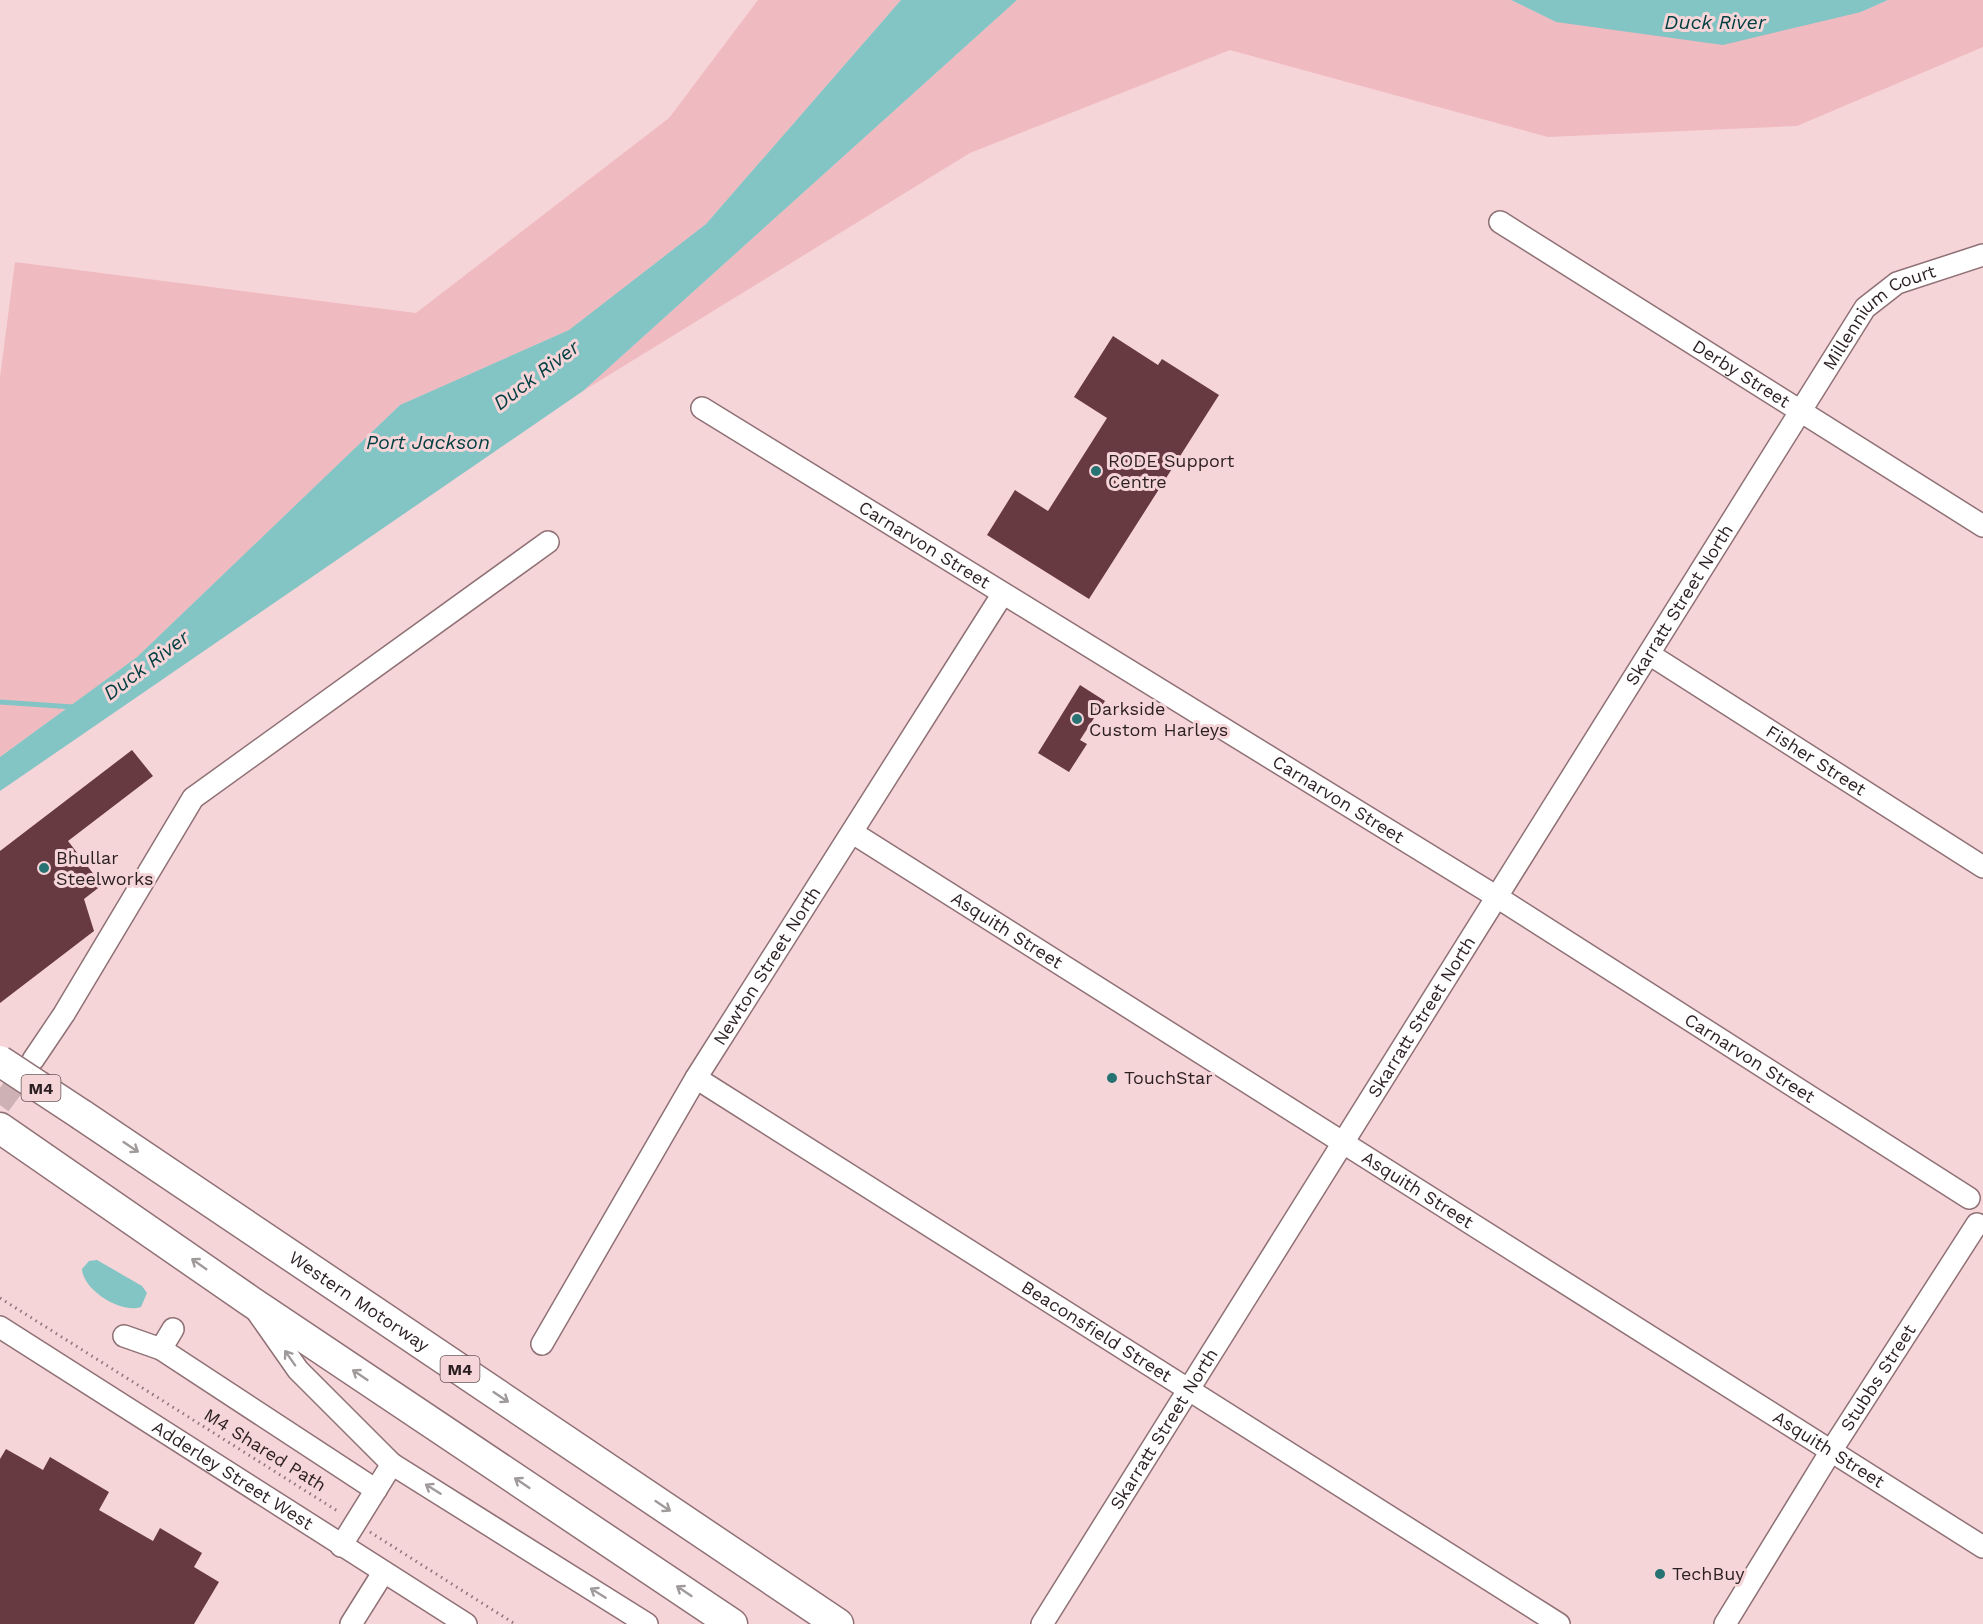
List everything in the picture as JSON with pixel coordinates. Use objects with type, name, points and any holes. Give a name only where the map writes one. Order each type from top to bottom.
[{"type":"highway","name":"Western Motorway","points":[[0,1061],[838,1624]]},
{"type":"highway","points":[[0,1128],[250,1301],[732,1624]]},
{"type":"street","name":"Derby Street","points":[[1500,222],[1983,526]]},
{"type":"street","name":"Millennium Court","points":[[1801,412],[1865,308],[1897,283],[1983,255]]},
{"type":"street","name":"Carnarvon Street","points":[[702,408],[1002,595],[1976,1193]]},
{"type":"street","name":"Skarratt Street North","points":[[1042,1624],[1801,412]]},
{"type":"street","points":[[33,1060],[64,1014],[193,798],[548,542]]},
{"type":"street","name":"Newton Street North","points":[[542,1344],[696,1078],[1002,595]]},
{"type":"street","name":"Fisher Street","points":[[1649,654],[1983,867]]},
{"type":"street","name":"Asquith Street","points":[[853,833],[1983,1547]]},
{"type":"street","name":"Beaconsfield Street","points":[[696,1078],[1559,1624]]},
{"type":"street","points":[[1976,1193],[1969,1215],[1980,1225]]},
{"type":"street","name":"Stubbs Street","points":[[1725,1624],[1831,1451],[1980,1225]]},
{"type":"street","points":[[250,1301],[298,1370],[392,1464],[647,1624]]},
{"type":"street","name":"Adderley Street West","points":[[0,1327],[340,1546],[466,1624]]},
{"type":"street","points":[[161,1348],[173,1329]]},
{"type":"street","points":[[124,1336],[161,1348],[376,1490]]},
{"type":"street","points":[[340,1546],[392,1464]]},
{"type":"street","points":[[351,1624],[383,1573]]},
{"type":"path","name":"M4 Shared Path","points":[[0,1298],[516,1624]]},
{"type":"shaded area","points":[[758,0],[901,0],[706,224],[569,330],[400,405],[137,657],[0,757],[0,377],[15,262],[416,313],[669,118]]},
{"type":"shaded area","points":[[1017,0],[1511,0],[1556,22],[1861,12],[1888,0],[1983,0],[1983,47],[1797,126],[1548,137],[1230,50],[970,153],[583,391]]},
{"type":"water","name":"Port Jackson","points":[[901,0],[1017,0],[583,391],[0,791],[0,757],[137,657],[400,405],[569,330],[706,224]]},
{"type":"water","name":"Duck River","points":[[1511,0],[1888,0],[1861,12],[1723,45],[1556,22]]},
{"type":"water","points":[[97,1260],[142,1286],[147,1293],[141,1307],[123,1307],[114,1304],[89,1285],[82,1269],[89,1261]]},
{"type":"building","points":[[1113,336],[1158,365],[1162,359],[1219,395],[1089,599],[987,535],[1015,490],[1048,511],[1107,418],[1074,397]]},
{"type":"building","points":[[1080,685],[1105,701],[1080,740],[1087,744],[1069,772],[1038,753]]},
{"type":"building","name":"Bhullar Steelworks","points":[[132,750],[153,776],[68,841],[102,885],[84,899],[94,931],[0,1003],[0,851]]},
{"type":"building","points":[[6,1449],[43,1470],[50,1457],[109,1492],[99,1510],[153,1541],[160,1528],[202,1553],[194,1567],[219,1582],[194,1624],[0,1624],[0,1459]]},
{"type":"waterway","points":[[0,702],[73,707]]},
{"type":"tunnel","points":[[0,1105],[29,1066]]},
{"type":"place","name":"RODE Support Centre","points":[[1096,471]]},
{"type":"place","name":"Darkside Custom Harleys","points":[[1077,719]]},
{"type":"place","name":"Bhullar Steelworks","points":[[44,868]]},
{"type":"place","name":"TouchStar","points":[[1112,1078]]},
{"type":"place","name":"TechBuy","points":[[1660,1574]]}]
